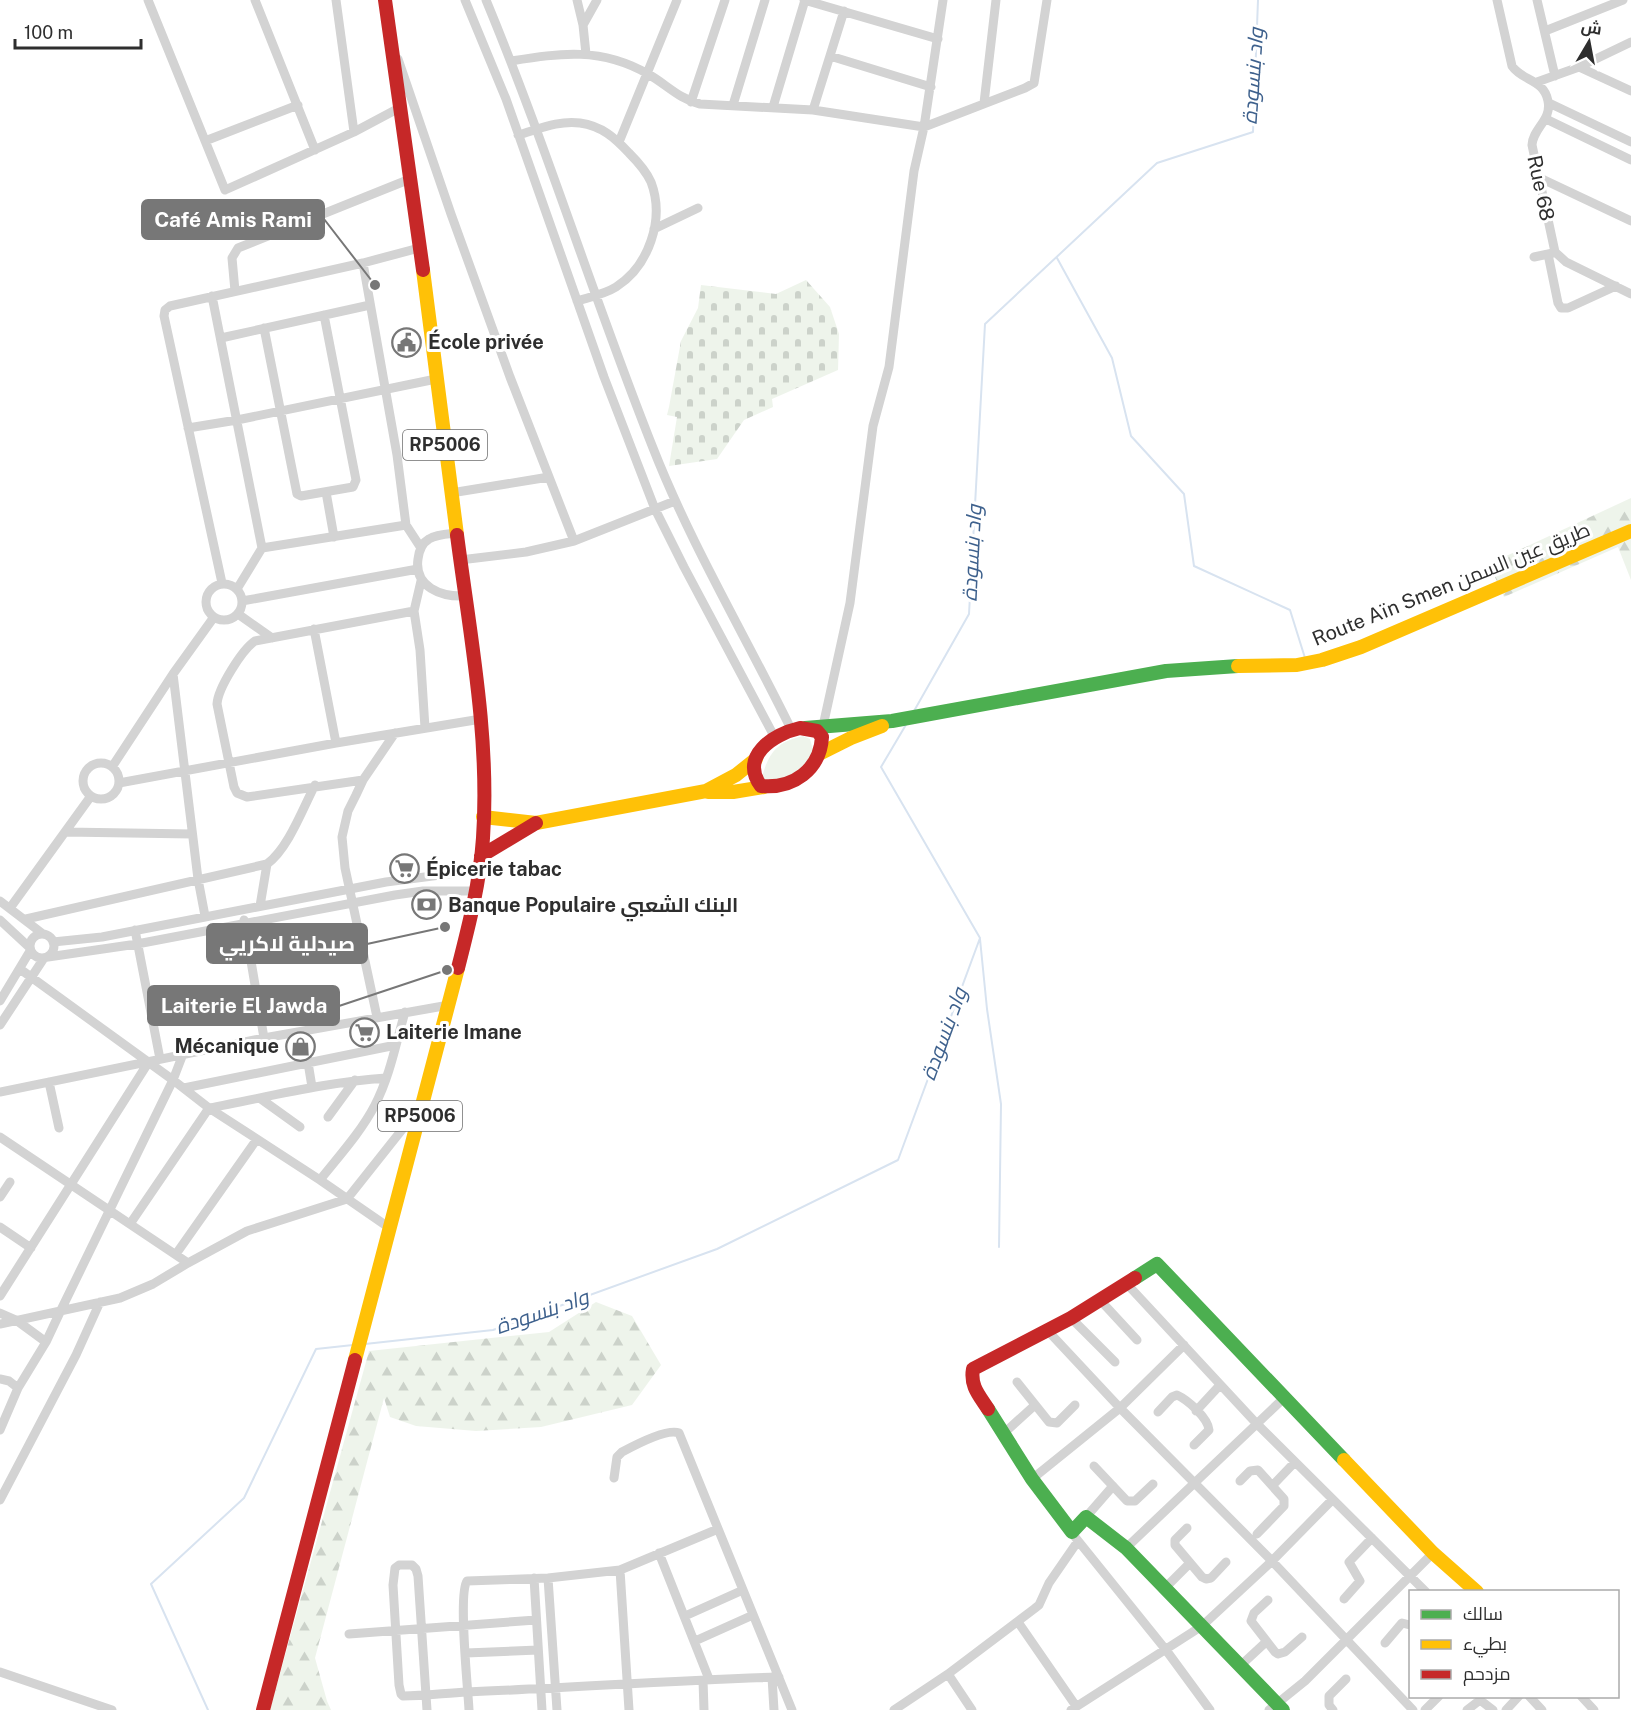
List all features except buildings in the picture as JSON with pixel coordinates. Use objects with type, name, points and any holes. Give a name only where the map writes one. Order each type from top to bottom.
[{"type":"street","points":[[148,0],[225,190],[354,132],[401,107]]},
{"type":"street","points":[[255,0],[315,150]]},
{"type":"street","points":[[336,0],[354,132]]},
{"type":"street","name":"RP5006","points":[[262,1710],[449,1005],[476,891],[480,863],[484,771],[481,719],[385,0]]},
{"type":"street","points":[[465,0],[518,135],[655,509],[774,736]]},
{"type":"street","points":[[486,0],[537,129],[653,448],[675,501],[798,728]]},
{"type":"street","points":[[577,0],[584,25],[586,54]]},
{"type":"street","points":[[584,25],[597,0]]},
{"type":"street","points":[[619,142],[677,0]]},
{"type":"street","points":[[691,102],[725,0]]},
{"type":"street","points":[[733,105],[765,0]]},
{"type":"street","points":[[773,107],[805,0],[938,39]]},
{"type":"street","points":[[823,726],[850,603],[870,440],[889,366],[912,180],[931,87],[943,0]]},
{"type":"street","points":[[984,103],[996,0]]},
{"type":"street","points":[[511,61],[559,53],[586,54],[611,58],[647,73],[691,102],[813,110],[924,127],[944,121],[1034,83],[1047,0]]},
{"type":"street","points":[[1497,0],[1510,60],[1517,72],[1537,82],[1549,103],[1631,142]]},
{"type":"street","points":[[1537,0],[1555,76]]},
{"type":"street","points":[[1545,31],[1601,4],[1623,0]]},
{"type":"street","points":[[813,110],[844,11]]},
{"type":"street","points":[[391,41],[406,77],[451,214],[506,366],[573,542]]},
{"type":"street","points":[[1537,82],[1579,67],[1631,42]]},
{"type":"street","points":[[830,56],[931,87]]},
{"type":"street","points":[[1579,67],[1631,91]]},
{"type":"street","name":"Rue 68","points":[[1549,103],[1546,119],[1532,142],[1540,178],[1558,303],[1562,308],[1568,308],[1616,286]]},
{"type":"street","points":[[205,141],[298,105]]},
{"type":"street","points":[[1546,119],[1631,160]]},
{"type":"street","points":[[518,135],[561,123],[582,123],[602,128],[638,162],[650,180],[654,202],[654,229],[648,251],[633,272],[614,288],[577,301]]},
{"type":"street","points":[[1540,178],[1631,221]]},
{"type":"street","points":[[235,291],[232,258],[238,248],[410,179]]},
{"type":"street","points":[[654,229],[698,208]]},
{"type":"street","points":[[222,583],[164,312],[170,306],[363,263],[419,248]]},
{"type":"street","points":[[1534,257],[1551,253],[1631,294]]},
{"type":"street","points":[[363,263],[397,455],[406,525],[421,548]]},
{"type":"street","points":[[212,296],[262,548],[237,589]]},
{"type":"street","points":[[221,338],[370,305]]},
{"type":"street","points":[[264,328],[297,494],[301,496],[353,487],[356,482],[324,315]]},
{"type":"street","points":[[188,428],[436,379]]},
{"type":"street","points":[[451,493],[549,477]]},
{"type":"street","points":[[326,492],[334,537]]},
{"type":"street","points":[[460,560],[526,552],[573,542],[675,501]]},
{"type":"street","points":[[262,548],[406,525]]},
{"type":"street","name":"Route Aïn Smen طريق عين السمن","points":[[798,728],[907,719],[1166,671],[1216,666],[1297,665],[1322,660],[1361,647],[1631,531]]},
{"type":"street","points":[[457,533],[434,537],[426,541],[421,548],[418,569],[422,581],[430,588],[451,596],[465,596]]},
{"type":"street","points":[[242,601],[418,569]]},
{"type":"street","points":[[422,581],[414,611],[420,650],[425,728]]},
{"type":"street","points":[[222,583],[230,584],[237,589],[242,601],[238,614],[225,620],[214,617],[206,608],[206,596],[211,588],[222,583]]},
{"type":"street","points":[[363,780],[243,796],[235,791],[217,704],[218,693],[250,645],[261,639],[414,611]]},
{"type":"street","points":[[238,614],[272,638]]},
{"type":"street","points":[[112,767],[173,674],[214,617]]},
{"type":"street","points":[[314,629],[336,743]]},
{"type":"street","points":[[173,674],[192,834],[205,916]]},
{"type":"street","points":[[119,783],[481,719]]},
{"type":"street","name":"Route Aïn Smen طريق عين السمن","points":[[819,754],[892,721]]},
{"type":"street","points":[[483,817],[536,823],[706,791],[741,792],[781,786],[796,780],[810,768],[819,754],[822,744],[821,735],[814,729],[798,728],[774,736],[764,746],[753,769],[758,784],[764,787]]},
{"type":"street","points":[[377,1017],[345,868],[342,837],[348,811],[363,780],[395,733]]},
{"type":"street","points":[[706,791],[727,781],[756,759]]},
{"type":"street","points":[[100,763],[112,767],[117,773],[119,783],[115,793],[108,798],[100,799],[91,796],[85,790],[83,783],[86,770],[100,763]]},
{"type":"street","points":[[26,919],[267,864],[284,844],[315,785]]},
{"type":"street","points":[[10,908],[91,796]]},
{"type":"street","points":[[0,901],[53,942],[81,940],[418,877],[480,863],[536,823]]},
{"type":"street","points":[[66,832],[192,834]]},
{"type":"street","points":[[260,906],[267,864]]},
{"type":"street","points":[[0,920],[36,957],[46,958],[137,944],[423,891],[476,891]]},
{"type":"street","points":[[242,909],[264,1038]]},
{"type":"street","points":[[135,930],[160,1059]]},
{"type":"street","points":[[0,1001],[20,969],[30,949],[30,942],[35,936],[43,934]]},
{"type":"street","points":[[0,1025],[31,978],[53,950],[53,942]]},
{"type":"street","points":[[20,969],[209,1108],[391,1229]]},
{"type":"street","points":[[0,1092],[264,1038],[449,1005]]},
{"type":"street","points":[[320,1180],[367,1119],[381,1093],[405,1012]]},
{"type":"street","points":[[303,1032],[312,1087]]},
{"type":"street","points":[[184,1088],[396,1045]]},
{"type":"street","points":[[0,1430],[18,1388],[46,1342],[173,1080],[183,1054]]},
{"type":"street","points":[[0,1296],[147,1062]]},
{"type":"street","points":[[130,1224],[209,1108],[312,1087],[386,1078]]},
{"type":"street","points":[[328,1117],[355,1080]]},
{"type":"street","points":[[49,1082],[59,1128]]},
{"type":"street","points":[[261,1099],[300,1127]]},
{"type":"street","points":[[0,1324],[120,1298],[139,1291],[247,1231],[347,1199],[424,1102]]},
{"type":"street","points":[[0,1137],[188,1263]]},
{"type":"street","points":[[176,1254],[257,1139]]},
{"type":"street","points":[[0,1197],[10,1182]]},
{"type":"street","points":[[0,1227],[31,1248]]},
{"type":"street","points":[[1210,1710],[1032,1479],[973,1385],[971,1378],[972,1370],[1071,1318],[1157,1264],[1433,1553],[1476,1590]]},
{"type":"street","points":[[1126,1283],[1220,1385],[1423,1590]]},
{"type":"street","points":[[1100,1300],[1137,1340]]},
{"type":"street","points":[[0,1500],[62,1383],[100,1302]]},
{"type":"street","points":[[0,1313],[16,1320],[46,1342]]},
{"type":"street","points":[[1071,1318],[1115,1362]]},
{"type":"street","points":[[1048,1331],[1413,1710]]},
{"type":"street","points":[[1032,1479],[1120,1408],[1184,1345]]},
{"type":"street","points":[[0,1379],[9,1381],[18,1388]]},
{"type":"street","points":[[1017,1382],[1035,1406],[1053,1424],[1057,1423],[1075,1405]]},
{"type":"street","points":[[1196,1411],[1220,1385]]},
{"type":"street","points":[[1158,1412],[1177,1395],[1196,1411],[1209,1426],[1209,1430],[1194,1445]]},
{"type":"street","points":[[1126,1548],[1195,1484],[1256,1422],[1284,1398]]},
{"type":"street","points":[[1003,1434],[1035,1406]]},
{"type":"street","points":[[614,1478],[616,1461],[622,1452],[665,1433],[678,1432],[776,1677],[792,1710]]},
{"type":"street","points":[[1274,1485],[1295,1462]]},
{"type":"street","points":[[1094,1466],[1127,1501],[1135,1502],[1153,1484]]},
{"type":"street","points":[[1240,1481],[1255,1469],[1274,1485],[1284,1499],[1284,1506],[1257,1533]]},
{"type":"street","points":[[894,1710],[948,1674],[1039,1605],[1048,1583],[1086,1517],[1113,1486]]},
{"type":"street","points":[[1017,1622],[1073,1708],[1202,1626],[1272,1561],[1332,1500]]},
{"type":"street","points":[[1086,1517],[1126,1548],[1202,1626],[1276,1708],[1433,1553]]},
{"type":"street","points":[[1187,1528],[1175,1540],[1175,1545],[1206,1579],[1226,1562]]},
{"type":"street","points":[[469,1710],[464,1626],[464,1587],[467,1581],[548,1578],[620,1570],[718,1529]]},
{"type":"street","points":[[1344,1599],[1360,1581],[1349,1562],[1372,1538]]},
{"type":"street","points":[[659,1553],[695,1641],[706,1680],[704,1710]]},
{"type":"street","points":[[1164,1589],[1190,1563]]},
{"type":"street","points":[[427,1710],[427,1694],[423,1629],[418,1574],[414,1566],[408,1564],[397,1566],[394,1573],[400,1694],[405,1696],[427,1694],[468,1692],[541,1690],[776,1677]]},
{"type":"street","points":[[620,1570],[629,1710]]},
{"type":"street","points":[[534,1578],[542,1710]]},
{"type":"street","points":[[548,1578],[557,1710]]},
{"type":"street","points":[[685,1616],[743,1590]]},
{"type":"street","points":[[1268,1600],[1254,1613],[1251,1621],[1266,1642],[1281,1654],[1302,1637]]},
{"type":"street","points":[[695,1641],[753,1616]]},
{"type":"street","points":[[349,1634],[536,1620]]},
{"type":"street","points":[[1385,1643],[1402,1623],[1409,1625]]},
{"type":"street","points":[[1239,1667],[1266,1642]]},
{"type":"street","points":[[466,1653],[538,1650]]},
{"type":"street","points":[[0,1672],[112,1710]]},
{"type":"street","points":[[948,1674],[972,1710]]},
{"type":"street","points":[[774,1710],[776,1677]]},
{"type":"street","points":[[1333,1710],[1329,1705],[1329,1696],[1346,1679]]},
{"type":"street","points":[[1425,1710],[1437,1698]]},
{"type":"street","points":[[1506,1710],[1517,1698]]},
{"type":"street","points":[[1531,1698],[1542,1710]]},
{"type":"street","points":[[1467,1710],[1480,1700],[1493,1710]]},
{"type":"green space","points":[[806,280],[830,307],[839,334],[838,370],[772,399],[773,407],[744,420],[717,459],[669,466],[677,417],[667,415],[681,341],[698,308],[701,285],[776,294]]},
{"type":"green space","points":[[1631,498],[1631,580],[1618,547],[1504,597],[1489,564]]},
{"type":"green space","points":[[803,736],[810,739],[813,750],[812,761],[791,781],[768,785],[762,777],[775,749],[787,741]]},
{"type":"green space","points":[[596,1302],[632,1316],[661,1365],[632,1405],[541,1427],[476,1431],[416,1426],[390,1417],[384,1398],[315,1658],[331,1710],[270,1710],[369,1351],[549,1332]]},
{"type":"waterway","name":"واد بنسودة","points":[[914,711],[969,614],[985,324],[1157,163],[1253,132],[1258,0]]},
{"type":"waterway","name":"واد بنسودة","points":[[1057,258],[1112,358],[1131,436],[1184,494],[1194,566],[1290,610],[1305,658]]},
{"type":"waterway","name":"واد بنسودة","points":[[365,1344],[493,1330],[717,1249],[898,1160],[980,938],[881,767],[907,723]]},
{"type":"waterway","name":"واد بنسودة","points":[[980,939],[987,1009],[1001,1104],[999,1247]]},
{"type":"waterway","name":"واد بنسودة","points":[[208,1710],[151,1584],[244,1498],[316,1349],[353,1345]]},
{"type":"traffic: fast","points":[[805,728],[892,721],[1166,671],[1238,666]]},
{"type":"traffic: fast","points":[[1135,1278],[1157,1264],[1344,1460]]},
{"type":"traffic: fast","points":[[988,1409],[1032,1479],[1072,1532],[1086,1517],[1126,1548],[1283,1710]]},
{"type":"traffic: slow","points":[[423,270],[457,535]]},
{"type":"traffic: slow","points":[[1238,666],[1297,665],[1322,660],[1361,647],[1631,531]]},
{"type":"traffic: slow","points":[[819,754],[882,726]]},
{"type":"traffic: slow","points":[[483,817],[536,823],[706,791],[736,775],[756,759]]},
{"type":"traffic: slow","points":[[708,792],[733,792],[764,787]]},
{"type":"traffic: slow","points":[[355,1360],[458,968]]},
{"type":"traffic: slow","points":[[1344,1460],[1433,1553],[1475,1590]]},
{"type":"traffic: jam","points":[[385,0],[423,270]]},
{"type":"traffic: jam","points":[[457,535],[478,686],[484,762],[483,838],[479,871],[458,968]]},
{"type":"traffic: jam","points":[[800,728],[817,731],[822,737],[820,749],[810,768],[794,781],[761,786],[755,775],[754,766],[762,748],[779,736],[800,728]]},
{"type":"traffic: jam","points":[[481,856],[536,823]]},
{"type":"traffic: jam","points":[[988,1409],[974,1385],[973,1369],[1071,1318],[1135,1278]]},
{"type":"traffic: jam","points":[[263,1710],[355,1360]]},
{"type":"place","name":"Café Amis Rami","points":[[375,285]]},
{"type":"place","name":"École privée","points":[[407,342]]},
{"type":"place","name":"Épicerie tabac","points":[[405,869]]},
{"type":"place","name":"Banque Populaire البنك الشعبي","points":[[427,905]]},
{"type":"place","name":"صيدلية لاكريي","points":[[445,927]]},
{"type":"place","name":"Laiterie El Jawda","points":[[447,970]]},
{"type":"place","name":"Laiterie Imane","points":[[365,1032]]},
{"type":"place","name":"Mécanique","points":[[300,1046]]}]
